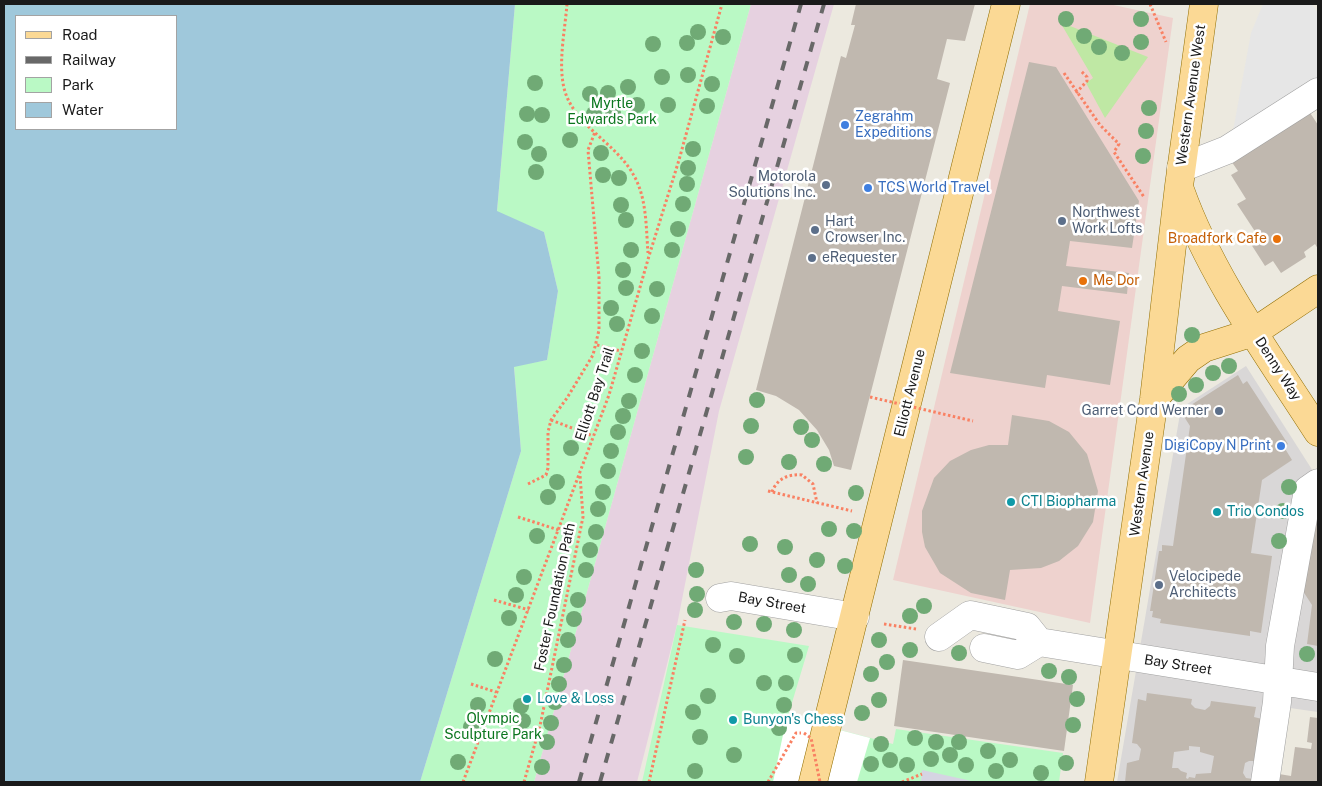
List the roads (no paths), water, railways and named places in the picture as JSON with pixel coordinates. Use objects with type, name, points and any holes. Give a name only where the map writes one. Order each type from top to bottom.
[{"type":"main road","name":"Elliott Avenue","points":[[813,782],[1006,4]]},
{"type":"main road","name":"Western Avenue West","points":[[1180,177],[1204,4]]},
{"type":"main road","name":"Denny Way","points":[[1180,177],[1203,245],[1254,332],[1318,432]]},
{"type":"main road","name":"Western Avenue","points":[[1099,782],[1154,399],[1180,177]]},
{"type":"main road","points":[[1154,399],[1188,359],[1204,348],[1254,332],[1318,289]]},
{"type":"street","points":[[1180,177],[1227,150],[1318,92]]},
{"type":"street","points":[[1265,782],[1277,702],[1280,646],[1308,490],[1318,483]]},
{"type":"street","name":"Bay Street","points":[[720,598],[731,596],[855,617]]},
{"type":"street","points":[[927,634],[970,615],[1027,627],[1039,642],[1018,655],[984,648]]},
{"type":"street","name":"Bay Street","points":[[1039,642],[1318,687]]},
{"type":"water","points":[[4,4],[515,4],[497,211],[544,232],[558,291],[547,360],[514,367],[521,451],[420,782],[4,782]]},
{"type":"railway","points":[[579,782],[801,4]]},
{"type":"railway","points":[[600,782],[824,4]]},
{"type":"place","name":"Zegrahm Expeditions","points":[[845,125]]},
{"type":"place","name":"Motorola Solutions Inc.","points":[[826,185]]},
{"type":"place","name":"TCS World Travel","points":[[868,188]]},
{"type":"place","name":"Northwest Work Lofts","points":[[1062,221]]},
{"type":"place","name":"Hart Crowser Inc.","points":[[815,230]]},
{"type":"place","name":"Broadfork Cafe","points":[[1277,239]]},
{"type":"place","name":"eRequester","points":[[812,258]]},
{"type":"place","name":"Me Dor","points":[[1083,281]]},
{"type":"place","name":"Garret Cord Werner","points":[[1219,411]]},
{"type":"place","name":"DigiCopy N Print","points":[[1281,446]]},
{"type":"place","name":"CTI Biopharma","points":[[1011,502]]},
{"type":"place","name":"Trio Condos","points":[[1217,512]]},
{"type":"place","name":"Velocipede Architects","points":[[1159,585]]},
{"type":"place","name":"Love & Loss","points":[[527,699]]},
{"type":"place","name":"Bunyon's Chess","points":[[733,720]]},
{"type":"park label","name":"Myrtle Edwards Park","points":[[612,112]]},
{"type":"park label","name":"Olympic Sculpture Park","points":[[493,728]]}]
